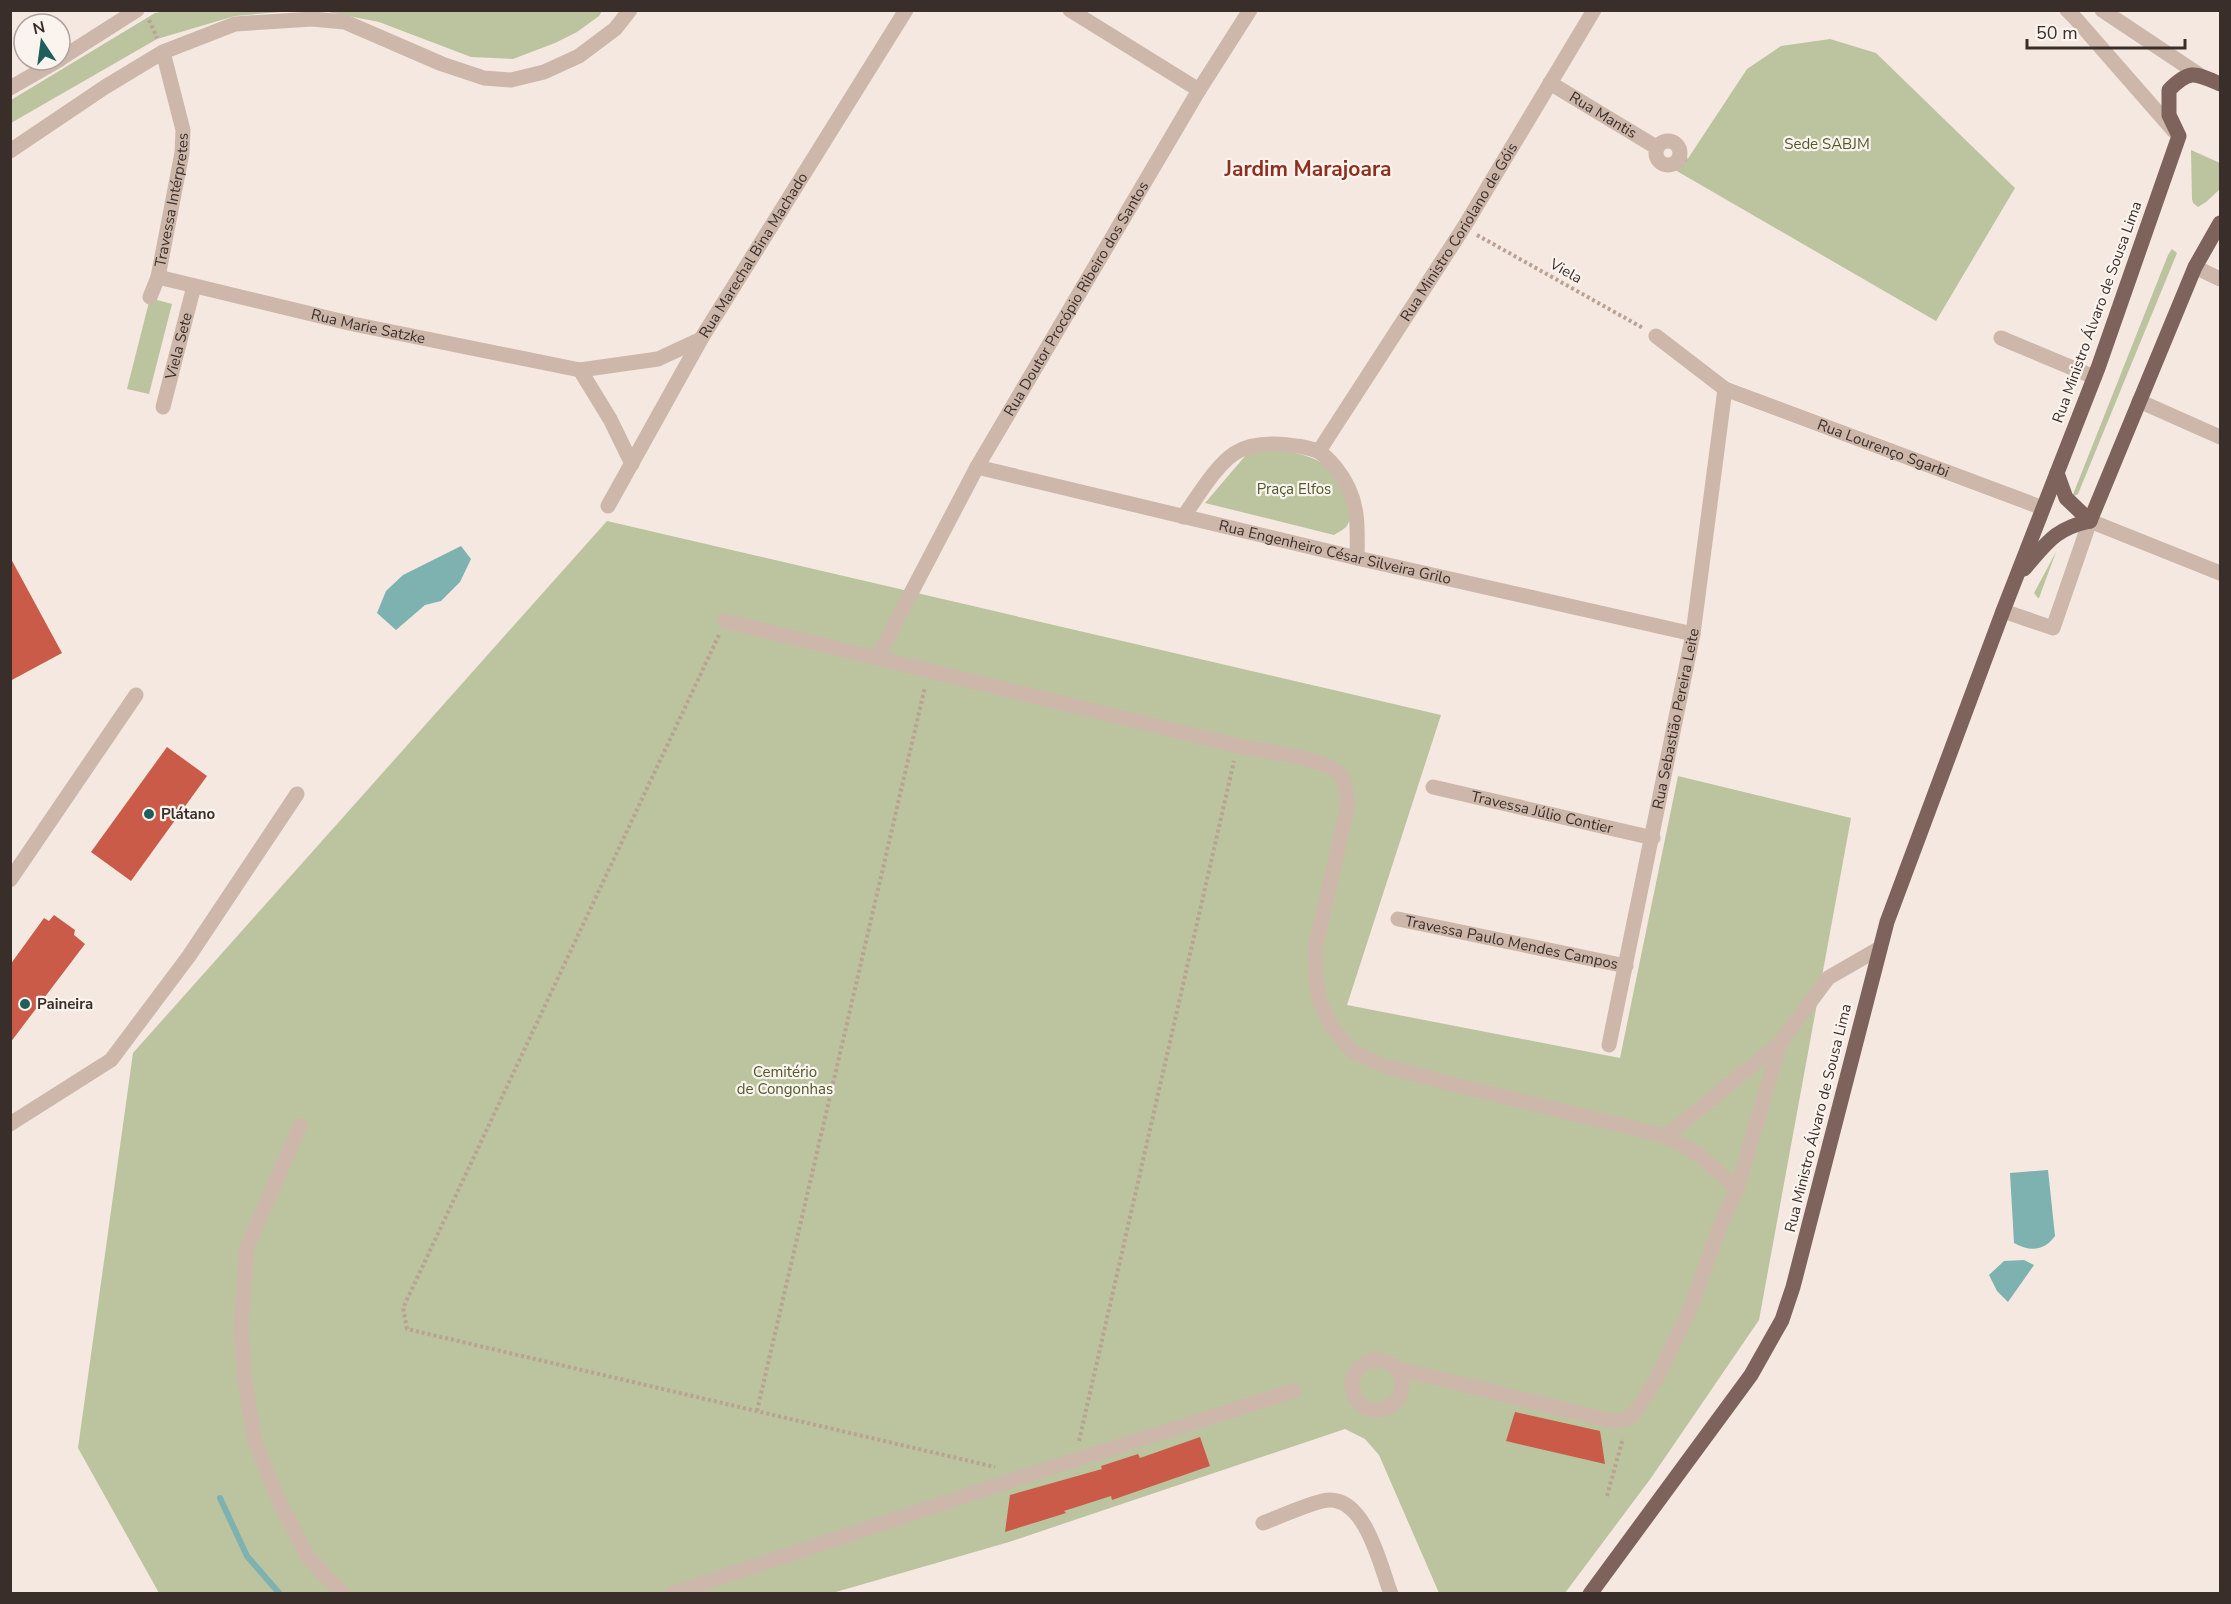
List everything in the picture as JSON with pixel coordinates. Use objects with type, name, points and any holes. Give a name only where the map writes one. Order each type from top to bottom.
[{"type":"main road","points":[[2179,136],[2169,115],[2169,90],[2181,78],[2198,74],[2220,84]]},
{"type":"main road","name":"Rua Ministro Álvaro de Sousa Lima","points":[[1590,1593],[1751,1376],[1782,1320],[1796,1276],[1887,922],[2003,611],[2094,377],[2179,136]]},
{"type":"main road","points":[[2057,473],[2067,498],[2090,521],[2195,267],[2220,223]]},
{"type":"main road","name":"Rua Ministro Álvaro de Sousa Lima","points":[[2017,577],[2060,531],[2071,525],[2090,521]]},
{"type":"street","points":[[72,52],[137,10]]},
{"type":"street","points":[[10,151],[105,87],[163,52],[235,24],[312,19],[345,22],[442,64],[484,78],[511,80],[544,72],[579,56],[615,29],[630,10]]},
{"type":"street","name":"Rua Marechal Bina Machado","points":[[608,506],[701,339],[906,10]]},
{"type":"street","points":[[1070,10],[1199,90]]},
{"type":"street","name":"Rua Doutor Procópio Ribeiro dos Santos","points":[[877,658],[977,467],[1199,90],[1250,10]]},
{"type":"street","name":"Rua Ministro Coriolano de Góis","points":[[1319,451],[1464,227],[1594,10]]},
{"type":"street","points":[[2067,10],[2179,136]]},
{"type":"street","points":[[2102,10],[2198,74]]},
{"type":"street","name":"Travessa Intérpretes","points":[[150,297],[158,277],[182,153],[183,130],[163,52]]},
{"type":"street","points":[[10,88],[38,72]]},
{"type":"street","name":"Rua Mantis","points":[[1550,83],[1656,147],[1657,159],[1663,164],[1674,163],[1683,158]]},
{"type":"street","points":[[2195,267],[2220,279]]},
{"type":"street","name":"Rua Marie Satzke","points":[[158,277],[353,324],[580,370],[658,359],[701,339]]},
{"type":"street","name":"Viela Sete","points":[[163,407],[194,286]]},
{"type":"street","name":"Rua Lourenço Sgarbi","points":[[1656,336],[1725,389],[2043,508]]},
{"type":"street","points":[[2001,338],[2094,377]]},
{"type":"street","points":[[580,370],[610,419],[632,464]]},
{"type":"street","name":"Rua Sebastião Pereira Leite","points":[[1609,1045],[1693,634],[1725,389]]},
{"type":"street","points":[[2139,401],[2220,437]]},
{"type":"street","points":[[1183,517],[1234,453],[1250,446],[1269,443],[1303,447],[1319,451],[1345,479],[1355,501],[1358,522],[1357,558]]},
{"type":"street","name":"Rua Engenheiro César Silveira Grilo","points":[[977,467],[1357,558],[1693,634]]},
{"type":"street","points":[[2003,611],[2053,628],[2090,521],[2220,573]]},
{"type":"street","points":[[725,621],[1238,746],[1322,763],[1335,770],[1343,778],[1347,791],[1347,809],[1315,950],[1316,980],[1320,1002],[1332,1028],[1353,1052],[1386,1066],[1451,1084],[1666,1136],[1698,1154],[1737,1188]]},
{"type":"street","points":[[10,879],[136,695]]},
{"type":"street","name":"Travessa Júlio Contier","points":[[1433,787],[1653,838]]},
{"type":"street","points":[[10,1124],[111,1060],[189,956],[297,794]]},
{"type":"street","name":"Travessa Paulo Mendes Campos","points":[[1398,919],[1626,966]]},
{"type":"street","points":[[1666,1136],[1780,1043],[1828,978],[1880,948]]},
{"type":"street","points":[[1396,1368],[1612,1421],[1628,1419],[1657,1378],[1686,1317],[1721,1223],[1737,1188],[1780,1043]]},
{"type":"street","points":[[300,1126],[247,1247],[241,1325],[245,1383],[255,1442],[278,1499],[308,1557],[343,1593]]},
{"type":"street","points":[[671,1593],[1028,1475],[1293,1391]]},
{"type":"street","points":[[1263,1523],[1330,1500],[1350,1506],[1367,1530],[1391,1593]]},
{"type":"path","points":[[145,10],[163,52]]},
{"type":"path","name":"Viela","points":[[1464,227],[1656,336]]},
{"type":"path","points":[[725,621],[403,1308],[407,1329],[1028,1475]]},
{"type":"path","points":[[757,1411],[929,671]]},
{"type":"path","points":[[1075,1460],[1238,746]]},
{"type":"path","points":[[1607,1497],[1628,1419]]},
{"type":"green space","points":[[166,11],[292,11],[235,16],[157,39],[11,123],[11,100],[57,72],[72,72],[72,63],[155,13]]},
{"type":"green space","points":[[323,11],[602,11],[599,16],[577,32],[513,59],[471,57],[379,22]]},
{"type":"green space","name":"Sede SABJM","points":[[1830,39],[1876,53],[2015,188],[1936,321],[1675,170],[1687,160],[1747,69],[1781,46]]},
{"type":"green space","points":[[2191,150],[2220,163],[2220,189],[2198,207],[2192,199]]},
{"type":"green space","points":[[2172,249],[2177,253],[2078,494],[2072,497],[2168,255]]},
{"type":"green space","points":[[150,298],[172,304],[149,394],[127,389]]},
{"type":"green space","name":"Praça Elfos","points":[[1270,447],[1311,458],[1330,469],[1341,484],[1349,503],[1349,520],[1346,527],[1334,535],[1205,503],[1246,455]]},
{"type":"green space","name":"Cemitério de Congonhas","points":[[607,521],[1441,715],[1347,1005],[1620,1058],[1678,776],[1851,818],[1759,1320],[1651,1478],[1565,1593],[1439,1593],[1379,1455],[1365,1439],[1345,1429],[1009,1542],[829,1594],[159,1593],[78,1448],[133,1053]]},
{"type":"green space","points":[[2056,552],[2039,598],[2038,598],[2034,593]]},
{"type":"water","points":[[461,546],[471,559],[460,582],[441,601],[425,605],[396,630],[377,613],[386,591],[403,575]]},
{"type":"water","points":[[2048,1170],[2055,1236],[2046,1245],[2026,1248],[2014,1243],[2010,1173]]},
{"type":"water","points":[[2024,1260],[2034,1265],[2008,1302],[1997,1291],[1989,1275],[2004,1261]]},
{"type":"building","points":[[10,557],[62,653],[10,681]]},
{"type":"building","name":"Plátano","points":[[167,747],[207,776],[131,881],[91,852]]},
{"type":"building","name":"Paineira","points":[[54,915],[75,930],[74,935],[85,944],[10,1043],[10,965],[44,918],[49,921]]},
{"type":"building","points":[[1515,1412],[1600,1431],[1605,1464],[1506,1441]]},
{"type":"building","points":[[1200,1437],[1210,1466],[1112,1500],[1111,1496],[1005,1532],[1010,1495],[1102,1469],[1101,1466],[1138,1454],[1140,1458]]},
{"type":"waterway","points":[[220,1498],[247,1556],[280,1594]]},
{"type":"place","name":"Plátano","points":[[149,814]]},
{"type":"place","name":"Paineira","points":[[25,1004]]},
{"type":"district","name":"Jardim Marajoara","points":[[1308,169]]}]
